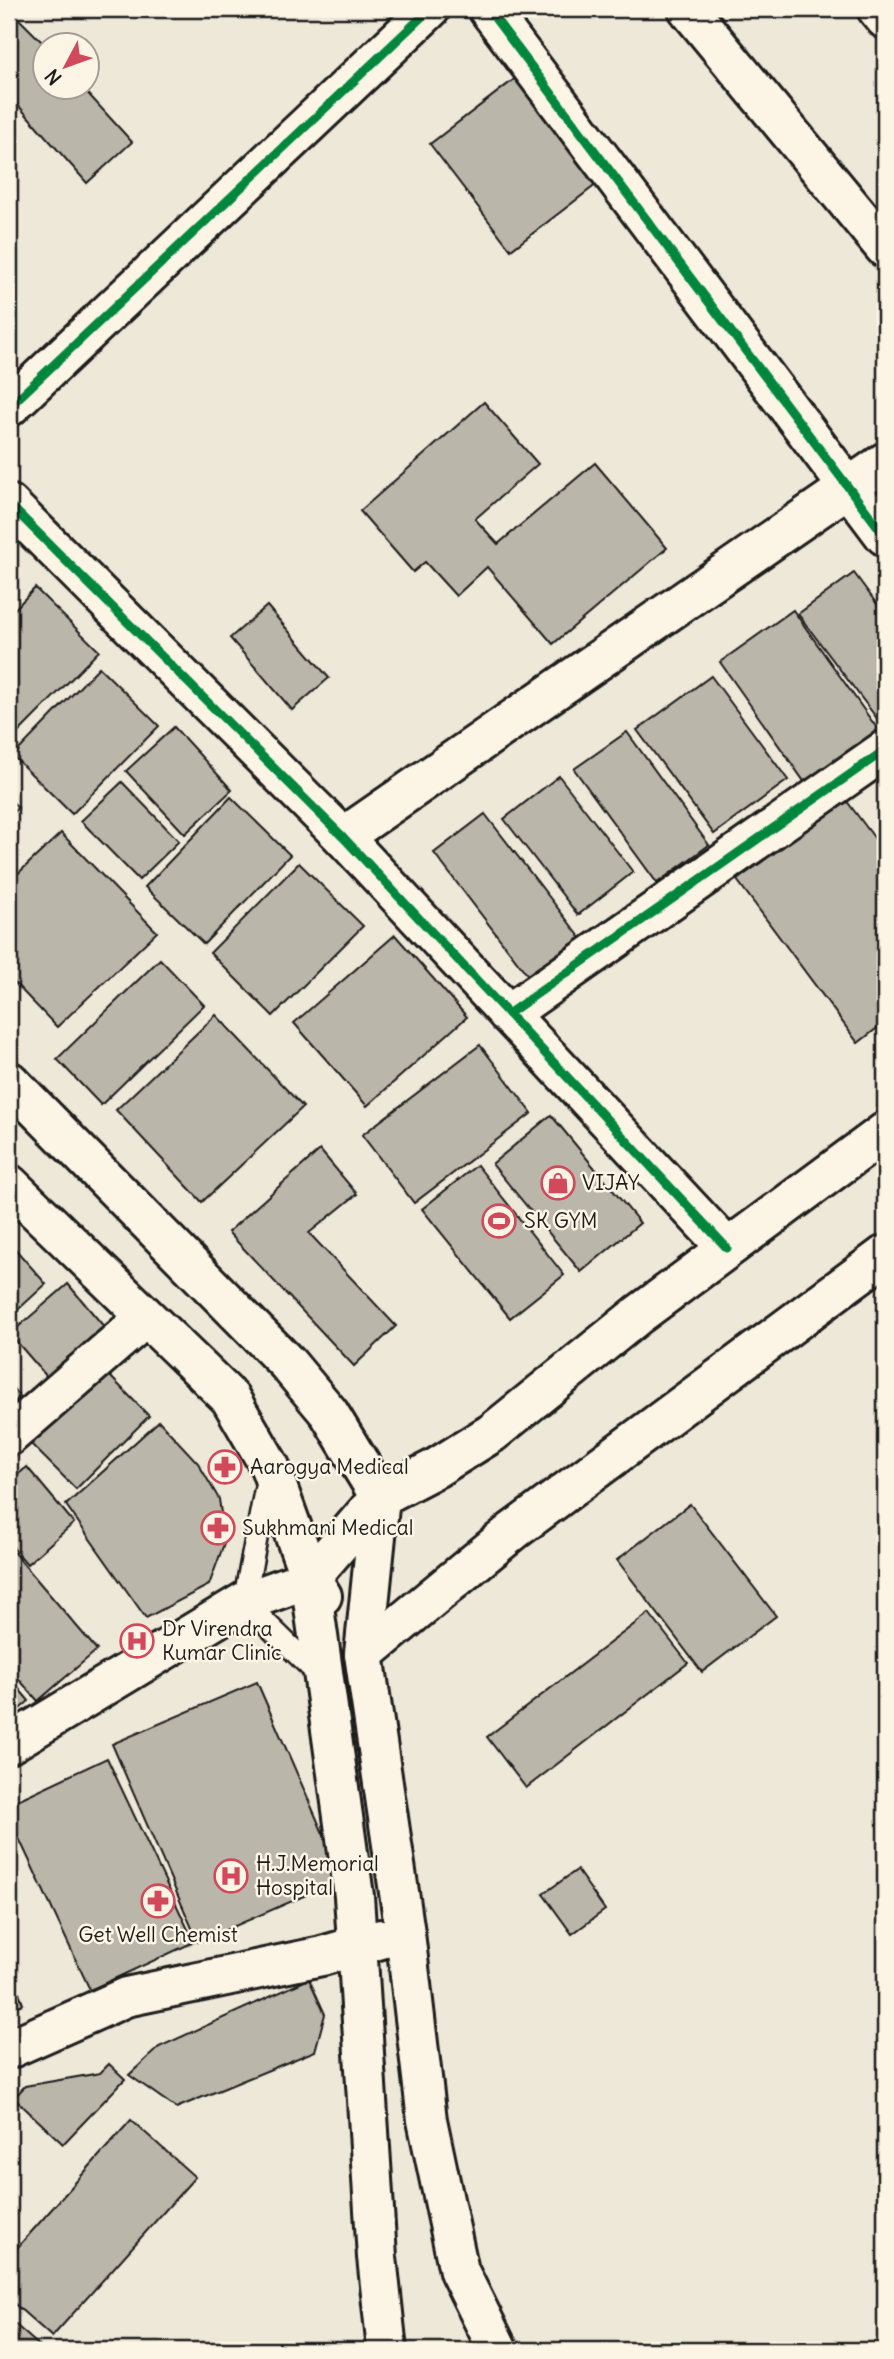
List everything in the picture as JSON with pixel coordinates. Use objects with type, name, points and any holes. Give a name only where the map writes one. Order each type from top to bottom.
[{"type":"main road","points":[[9,407],[430,9]]},
{"type":"main road","points":[[488,9],[885,536]]},
{"type":"main road","points":[[688,9],[885,248]]},
{"type":"main road","points":[[877,9],[885,19]]},
{"type":"main road","points":[[343,837],[885,462]]},
{"type":"main road","points":[[9,504],[343,837],[727,1248]]},
{"type":"main road","points":[[508,1014],[885,750]]},
{"type":"main road","points":[[9,1081],[288,1364],[329,1413],[380,1497],[365,1654],[405,1933],[427,2120],[459,2271],[498,2350]]},
{"type":"main road","points":[[9,1744],[244,1602],[310,1578],[380,1497],[436,1468],[492,1433],[727,1248],[885,1132]]},
{"type":"main road","points":[[9,1184],[230,1398],[270,1468],[310,1578],[354,1896],[377,2258],[387,2350]]},
{"type":"main road","points":[[365,1654],[513,1531],[885,1255]]},
{"type":"main road","points":[[9,1436],[145,1318]]},
{"type":"main road","points":[[310,1578],[365,1654]]},
{"type":"main road","points":[[9,2049],[127,1997],[322,1956],[356,1944],[405,1933]]},
{"type":"lane","points":[[270,1468],[244,1602],[323,1679]]},
{"type":"building","points":[[9,9],[32,32],[32,102],[96,102],[132,142],[87,183],[9,95]]},
{"type":"building","points":[[525,71],[606,177],[511,250],[430,144]]},
{"type":"building","points":[[484,402],[538,464],[475,519],[498,544],[595,463],[667,548],[553,644],[487,567],[456,596],[425,562],[413,572],[360,511]]},
{"type":"building","points":[[854,573],[885,615],[885,729],[798,614]]},
{"type":"building","points":[[35,588],[99,651],[10,741],[9,615]]},
{"type":"building","points":[[267,606],[329,678],[292,710],[230,638]]},
{"type":"building","points":[[793,610],[881,734],[808,787],[720,662]]},
{"type":"building","points":[[99,667],[159,726],[72,814],[13,756]]},
{"type":"building","points":[[711,676],[788,780],[714,834],[637,730]]},
{"type":"building","points":[[174,727],[232,790],[185,834],[126,771]]},
{"type":"building","points":[[627,732],[709,845],[657,883],[574,769]]},
{"type":"building","points":[[559,776],[633,872],[578,915],[504,819]]},
{"type":"building","points":[[122,782],[179,841],[139,880],[81,821]]},
{"type":"building","points":[[231,797],[290,855],[204,944],[145,887]]},
{"type":"building","points":[[9,798],[18,808],[9,816]]},
{"type":"building","points":[[846,800],[885,852],[885,1022],[858,1043],[737,880]]},
{"type":"building","points":[[485,814],[587,946],[536,986],[434,853]]},
{"type":"building","points":[[61,833],[157,932],[57,1027],[9,977],[9,882]]},
{"type":"building","points":[[299,863],[363,926],[273,1016],[210,953]]},
{"type":"building","points":[[395,935],[467,1017],[367,1106],[294,1023]]},
{"type":"building","points":[[160,959],[204,1005],[101,1105],[57,1059]]},
{"type":"building","points":[[216,1015],[303,1107],[202,1202],[116,1110]]},
{"type":"building","points":[[480,1045],[532,1113],[414,1203],[362,1135]]},
{"type":"building","points":[[551,1115],[640,1223],[581,1272],[492,1164]]},
{"type":"building","points":[[320,1150],[357,1194],[309,1233],[396,1326],[354,1366],[228,1232]]},
{"type":"building","points":[[477,1165],[564,1275],[510,1318],[422,1209]]},
{"type":"building","points":[[9,1242],[46,1284],[9,1318]]},
{"type":"building","points":[[68,1284],[106,1329],[48,1378],[10,1334]]},
{"type":"building","points":[[105,1371],[149,1416],[76,1489],[31,1444]]},
{"type":"building","points":[[9,1384],[20,1397],[9,1407]]},
{"type":"building","points":[[159,1421],[198,1463],[219,1499],[225,1541],[209,1585],[146,1618],[66,1505]]},
{"type":"building","points":[[27,1467],[74,1523],[27,1564],[9,1543],[9,1482]]},
{"type":"building","points":[[690,1504],[776,1616],[702,1672],[617,1560]]},
{"type":"building","points":[[9,1547],[97,1650],[38,1701],[9,1668]]},
{"type":"building","points":[[649,1613],[688,1663],[526,1788],[487,1737]]},
{"type":"building","points":[[9,1677],[29,1701],[9,1718]]},
{"type":"building","points":[[257,1682],[343,1879],[198,1942],[112,1744]]},
{"type":"building","points":[[107,1758],[194,1942],[90,1990],[9,1817],[9,1804]]},
{"type":"building","points":[[577,1870],[605,1910],[572,1934],[543,1894]]},
{"type":"building","points":[[9,1966],[23,2004],[9,2009]]},
{"type":"building","points":[[309,1979],[325,2014],[315,2051],[176,2108],[129,2075],[159,2047]]},
{"type":"building","points":[[109,2064],[125,2079],[63,2144],[14,2098],[25,2086],[100,2073]]},
{"type":"building","points":[[131,2120],[195,2177],[52,2337],[9,2299],[9,2257]]},
{"type":"building","points":[[9,2319],[44,2350],[9,2350]]},
{"type":"cycle path","points":[[9,407],[430,9]]},
{"type":"cycle path","points":[[488,9],[885,536]]},
{"type":"cycle path","points":[[9,504],[343,837],[727,1248]]},
{"type":"cycle path","points":[[508,1014],[885,750]]},
{"type":"place","name":"VIJAY","points":[[558,1183]]},
{"type":"place","name":"SK GYM","points":[[499,1221]]},
{"type":"place","name":"Aarogya Medical","points":[[225,1467]]},
{"type":"place","name":"Sukhmani Medical","points":[[218,1528]]},
{"type":"place","name":"Dr Virendra Kumar Clinic","points":[[137,1641]]},
{"type":"place","name":"H.J.Memorial Hospital","points":[[231,1876]]},
{"type":"place","name":"Get Well Chemist","points":[[158,1901]]}]
